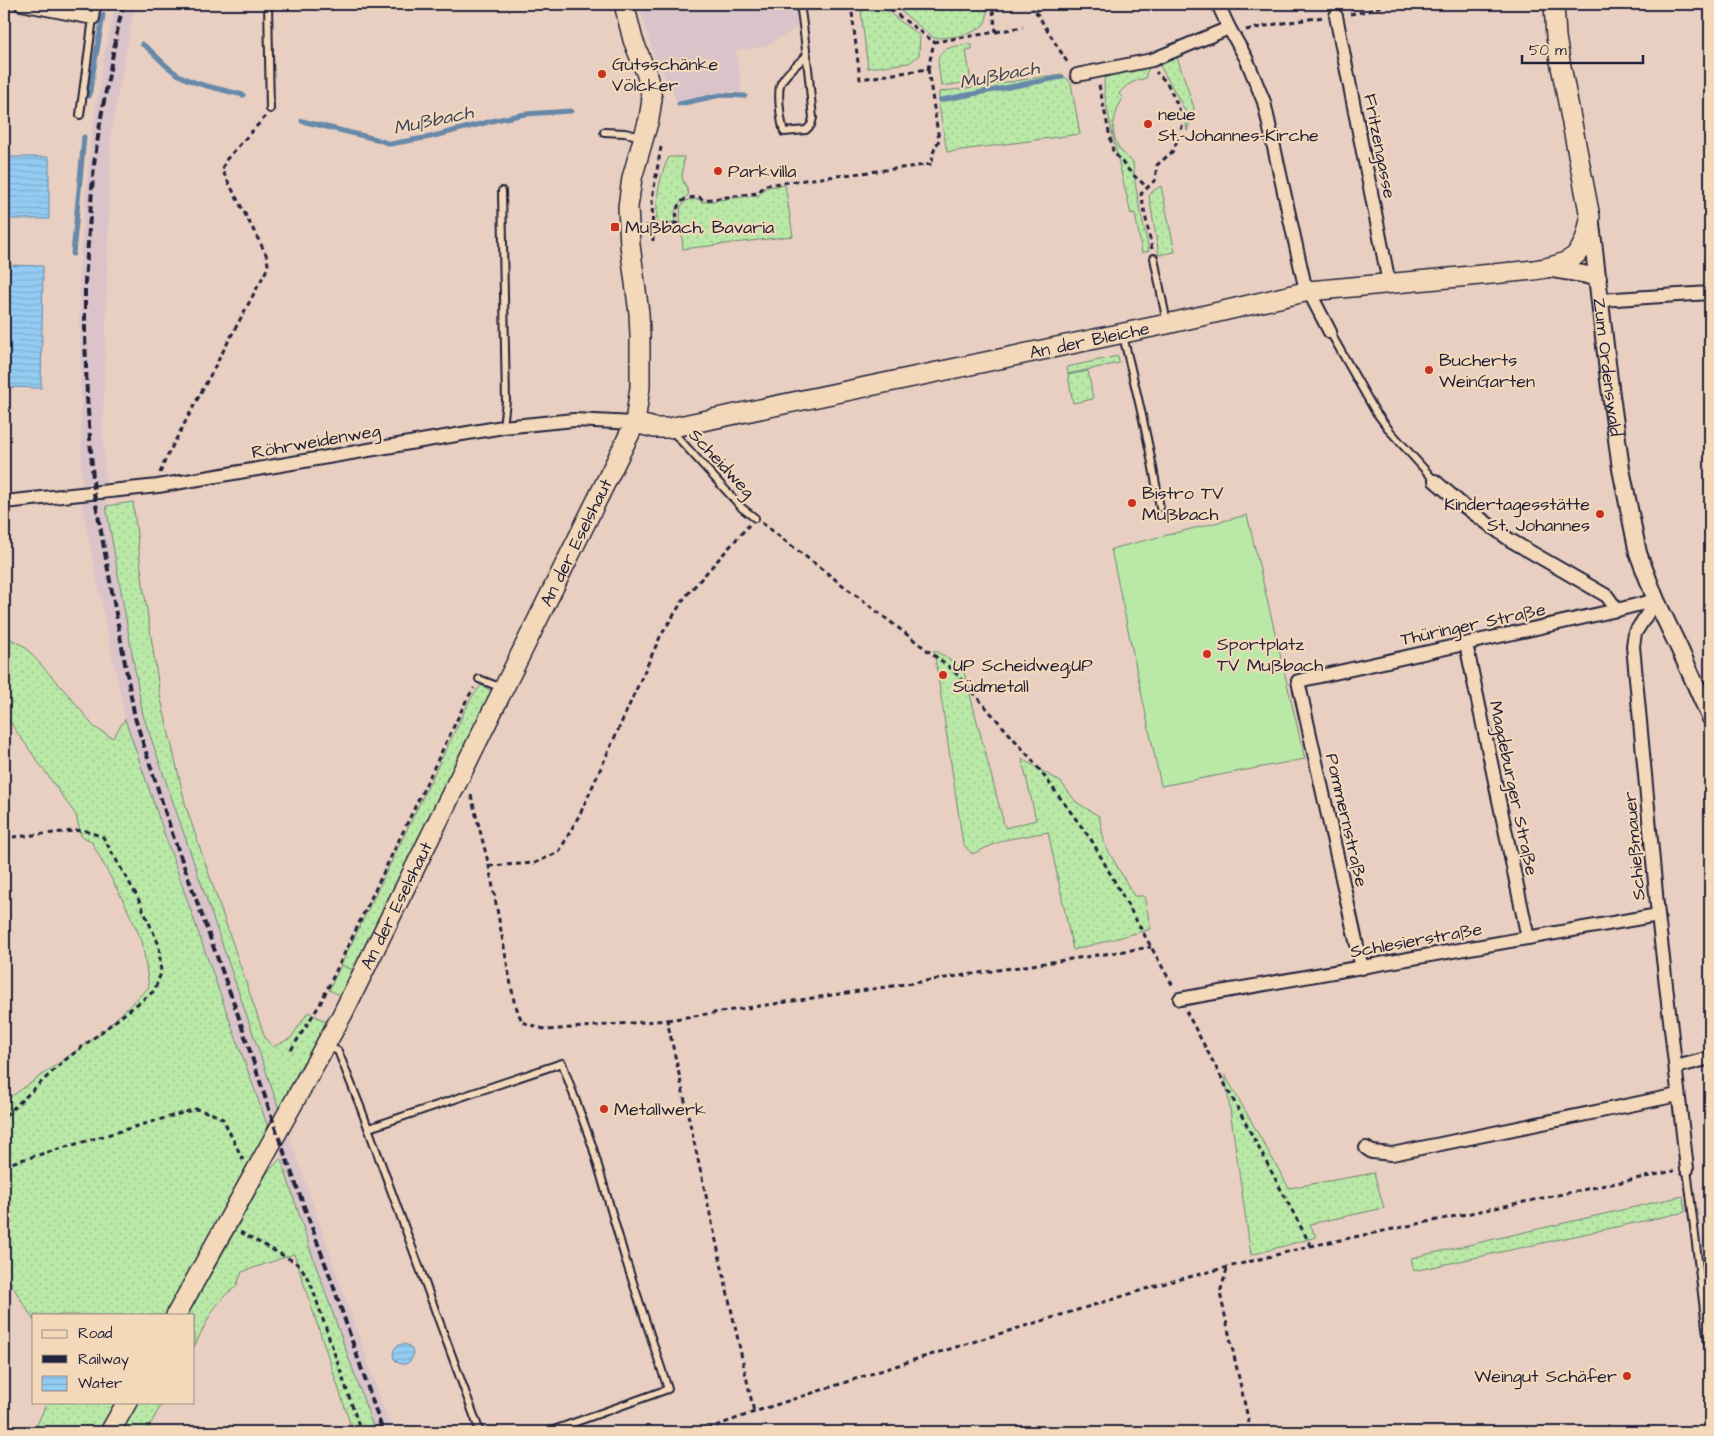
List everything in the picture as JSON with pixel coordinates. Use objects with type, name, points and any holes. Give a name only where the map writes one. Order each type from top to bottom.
[{"type":"main road","name":"An der Eselshaut","points":[[177,1314],[326,1045],[635,424],[640,387],[640,335],[628,207],[632,178],[651,108],[647,75],[633,40],[624,4]]},
{"type":"main road","name":"Zum Ordenswald","points":[[1554,4],[1560,61],[1590,216]]},
{"type":"main road","name":"An der Bleiche","points":[[635,424],[655,428],[669,428],[1167,324],[1309,291],[1546,268],[1562,264],[1581,250],[1588,233],[1590,216]]},
{"type":"main road","points":[[110,1432],[126,1404]]},
{"type":"street","points":[[21,4],[93,18]]},
{"type":"street","points":[[1218,4],[1246,58],[1264,102],[1302,271],[1309,291],[1330,332]]},
{"type":"street","name":"Fritzengasse","points":[[1336,16],[1389,283]]},
{"type":"street","points":[[1077,75],[1152,60],[1231,31]]},
{"type":"street","name":"Zum Ordenswald","points":[[1590,216],[1612,400],[1628,508],[1638,552],[1656,600],[1710,717]]},
{"type":"street","name":"An der Bleiche","points":[[1546,268],[1598,278]]},
{"type":"street","points":[[1600,300],[1710,293]]},
{"type":"street","name":"Röhrweidenweg","points":[[4,502],[158,486],[503,427],[574,420],[616,421],[635,424]]},
{"type":"street","points":[[1435,481],[1465,508],[1510,540],[1607,596],[1617,610]]},
{"type":"street","name":"Thüringer Straße","points":[[1298,681],[1656,600]]},
{"type":"street","name":"Schießmauer","points":[[1656,600],[1635,632],[1633,646],[1658,914],[1687,1169]]},
{"type":"street","name":"Magdeburger Straße","points":[[1466,644],[1528,938]]},
{"type":"street","name":"Pommernstraße","points":[[1298,681],[1362,968]]},
{"type":"street","name":"Schlesierstraße","points":[[1180,999],[1658,914]]},
{"type":"street","points":[[1676,1067],[1710,1058]]},
{"type":"street","points":[[1366,1148],[1372,1152],[1392,1154],[1678,1095]]},
{"type":"lane","points":[[80,115],[93,18],[99,4]]},
{"type":"lane","points":[[268,4],[270,109]]},
{"type":"lane","points":[[800,4],[805,36],[807,55],[812,118],[811,125],[806,130],[784,132],[781,123],[781,82],[807,55]]},
{"type":"lane","points":[[604,132],[625,133],[643,137]]},
{"type":"lane","points":[[502,191],[506,402],[503,427]]},
{"type":"lane","points":[[1154,258],[1167,324]]},
{"type":"lane","points":[[1122,332],[1148,443],[1160,508]]},
{"type":"lane","points":[[1330,332],[1376,411],[1395,436],[1435,481]]},
{"type":"lane","name":"Scheidweg","points":[[669,428],[742,508],[755,518]]},
{"type":"lane","points":[[479,680],[503,689]]},
{"type":"lane","points":[[326,1045],[338,1051],[369,1128],[480,1432]]},
{"type":"lane","points":[[369,1128],[562,1063],[592,1145],[625,1258],[668,1389],[548,1432]]},
{"type":"lane","points":[[1687,1169],[1710,1360]]},
{"type":"path","points":[[851,4],[860,79],[928,69]]},
{"type":"path","points":[[882,4],[934,42],[1023,27]]},
{"type":"path","points":[[992,4],[996,32]]},
{"type":"path","points":[[1031,4],[1065,60],[1077,75]]},
{"type":"path","points":[[1231,31],[1336,16],[1368,10],[1386,4]]},
{"type":"path","points":[[629,228],[677,223],[676,217],[679,204],[686,198],[699,197],[703,200],[758,193],[765,185],[933,164],[932,155],[939,140],[928,69],[934,42]]},
{"type":"path","points":[[1152,60],[1153,67],[1160,78],[1167,83],[1178,106],[1183,123],[1172,152],[1156,165],[1155,180],[1141,194],[1154,258]]},
{"type":"path","points":[[1096,72],[1113,151],[1131,173],[1148,187]]},
{"type":"path","points":[[158,486],[160,473],[166,458],[266,271],[268,264],[266,254],[222,170],[225,161],[270,109]]},
{"type":"path","points":[[653,241],[652,200],[661,147]]},
{"type":"path","points":[[489,866],[535,863],[559,852],[581,812],[660,638],[685,597],[755,518],[953,670],[1033,760],[1092,841],[1180,999],[1311,1246]]},
{"type":"path","points":[[291,1050],[320,1004],[467,699],[479,680]]},
{"type":"path","points":[[469,788],[489,866],[514,1001],[522,1022],[547,1030],[667,1020],[1151,947]]},
{"type":"path","points":[[4,838],[83,830],[103,837],[137,896],[159,945],[161,973],[154,991],[64,1061],[4,1119]]},
{"type":"path","points":[[667,1020],[754,1412]]},
{"type":"path","points":[[4,1165],[196,1109],[223,1119],[245,1164],[256,1171]]},
{"type":"path","points":[[699,1432],[754,1412],[935,1354],[1169,1282],[1311,1246],[1687,1169]]},
{"type":"path","points":[[226,1224],[295,1262],[303,1270],[312,1287],[361,1432]]},
{"type":"path","points":[[1228,1268],[1220,1293],[1251,1432]]},
{"type":"shaded area","points":[[116,4],[135,4],[111,132],[103,429],[106,506],[143,715],[392,1432],[375,1432],[310,1249],[281,1158],[269,1130],[203,946],[125,719],[82,505],[79,270],[90,145],[105,51]]},
{"type":"shaded area","points":[[639,4],[795,4],[797,28],[763,47],[736,50],[742,93],[729,91],[677,102],[652,50]]},
{"type":"green space","points":[[892,4],[986,4],[987,16],[985,22],[974,31],[957,36],[934,38]]},
{"type":"green space","points":[[871,5],[881,7],[920,36],[919,55],[909,63],[868,68],[861,12],[864,8]]},
{"type":"green space","points":[[970,44],[972,49],[966,50],[971,82],[941,86],[938,60],[940,55],[951,47]]},
{"type":"green space","points":[[1177,57],[1194,108],[1187,131],[1185,110],[1158,62]]},
{"type":"green space","points":[[1151,64],[1146,78],[1127,85],[1119,94],[1123,98],[1118,107],[1114,124],[1114,133],[1119,148],[1133,162],[1137,196],[1149,251],[1142,253],[1135,213],[1131,214],[1115,145],[1105,98],[1104,81],[1105,75]]},
{"type":"green space","points":[[1062,74],[1071,83],[1080,134],[947,152],[939,105],[939,92]]},
{"type":"green space","points":[[669,157],[684,157],[682,177],[689,194],[678,206],[675,213],[675,222],[657,224],[658,190],[662,173]]},
{"type":"green space","points":[[785,185],[793,236],[683,249],[681,206],[688,200],[698,199],[703,202],[759,195],[766,187]]},
{"type":"green space","points":[[1161,186],[1175,252],[1159,255],[1149,196]]},
{"type":"green space","points":[[1118,356],[1119,363],[1068,374],[1067,367]]},
{"type":"green space","points":[[1088,371],[1093,399],[1073,403],[1068,375]]},
{"type":"green space","points":[[133,502],[160,695],[186,807],[265,1038],[273,1047],[291,1038],[308,1012],[329,1023],[301,1066],[279,1109],[143,715],[106,506]]},
{"type":"green space","name":"Sportplatz TV Mußbach","points":[[1247,515],[1305,759],[1161,786],[1111,549]]},
{"type":"green space","points":[[4,615],[7,637],[24,646],[72,699],[94,727],[113,738],[125,719],[269,1130],[168,1314],[32,1314],[32,1318],[4,1272],[5,1101],[100,1034],[149,987],[142,941],[124,902],[91,841],[81,836],[76,815],[4,714]]},
{"type":"green space","points":[[934,650],[963,668],[1005,828],[1036,820],[1022,759],[1061,782],[1076,802],[1099,816],[1105,845],[1134,896],[1144,896],[1151,929],[1073,950],[1048,832],[1004,840],[972,854],[963,844]]},
{"type":"green space","points":[[481,685],[493,692],[353,970],[341,965],[470,700]]},
{"type":"green space","points":[[341,965],[353,970],[340,995],[329,990]]},
{"type":"green space","points":[[1225,1075],[1289,1188],[1374,1173],[1384,1208],[1310,1224],[1316,1237],[1251,1255]]},
{"type":"green space","points":[[281,1158],[310,1249],[375,1432],[353,1432],[294,1254],[242,1272],[236,1287],[222,1298],[216,1306],[195,1345],[195,1314],[188,1314],[267,1173]]},
{"type":"green space","points":[[1683,1196],[1685,1212],[1414,1271],[1411,1258]]},
{"type":"green space","points":[[46,1404],[116,1404],[100,1432],[34,1432]]},
{"type":"green space","points":[[136,1404],[162,1404],[146,1432],[120,1432]]},
{"type":"water","points":[[4,157],[49,157],[49,219],[4,219]]},
{"type":"water","points":[[4,265],[43,266],[41,388],[4,387]]},
{"type":"water","points":[[403,1344],[410,1347],[413,1354],[410,1361],[403,1364],[396,1361],[393,1354],[396,1347]]},
{"type":"waterway","points":[[89,96],[103,15]]},
{"type":"waterway","name":"Mußbach","points":[[142,44],[177,74],[194,82],[243,95]]},
{"type":"waterway","name":"Mußbach","points":[[941,100],[1062,77]]},
{"type":"waterway","name":"Mußbach","points":[[679,104],[721,95],[745,96]]},
{"type":"waterway","name":"Mußbach","points":[[302,121],[390,144],[430,137],[525,114],[571,111]]},
{"type":"waterway","points":[[73,254],[84,137]]},
{"type":"railway","points":[[123,4],[94,164],[85,282],[87,397],[94,493],[135,718],[172,833],[236,1009],[277,1133],[332,1282],[383,1432]]},
{"type":"place","name":"Gutsschänke Völcker","points":[[602,74]]},
{"type":"place","name":"neue St.-Johannes-Kirche","points":[[1148,124]]},
{"type":"place","name":"Parkvilla","points":[[718,171]]},
{"type":"place","name":"Mußbach, Bavaria","points":[[615,227]]},
{"type":"place","name":"Bucherts WeinGarten","points":[[1429,370]]},
{"type":"place","name":"Bistro TV Mußbach","points":[[1132,503]]},
{"type":"place","name":"Kindertagesstätte St. Johannes","points":[[1600,514]]},
{"type":"place","name":"Sportplatz TV Mußbach","points":[[1207,654]]},
{"type":"place","name":"UP Scheidweg;UP Südmetall","points":[[943,675]]},
{"type":"place","name":"Metallwerk","points":[[604,1109]]},
{"type":"place","name":"Weingut Schäfer","points":[[1627,1376]]}]
